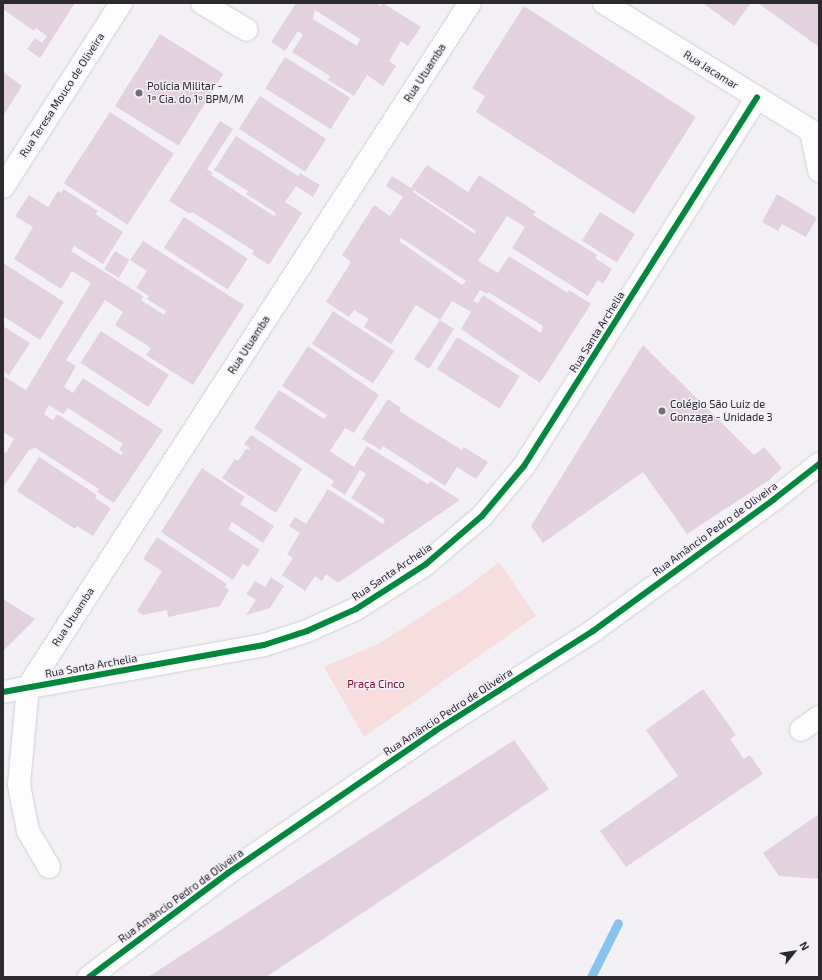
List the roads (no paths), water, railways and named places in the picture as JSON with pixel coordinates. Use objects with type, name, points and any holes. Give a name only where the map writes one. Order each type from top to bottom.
[{"type":"street","name":"Rua Teresa Mouco de Oliveira","points":[[3,187],[121,3]]},
{"type":"street","points":[[202,3],[248,30]]},
{"type":"street","name":"Rua Utuamba","points":[[28,687],[470,3]]},
{"type":"street","name":"Rua Jacamar","points":[[604,3],[815,134]]},
{"type":"street","name":"Rua Santa Archelia","points":[[3,692],[264,644],[307,631],[356,609],[426,564],[482,516],[524,466],[757,98]]},
{"type":"street","points":[[815,134],[819,171]]},
{"type":"street","name":"Rua Amâncio Pedro de Oliveira","points":[[89,977],[234,868],[435,731],[592,631],[773,500],[819,464]]},
{"type":"street","points":[[28,687],[19,786],[28,831],[49,867]]},
{"type":"street","points":[[801,730],[819,717]]},
{"type":"waterway","points":[[591,977],[618,923]]},
{"type":"place","name":"Polícia Militar - 1ª Cia. do 1º BPM/M","points":[[139,93]]},
{"type":"place","name":"Colégio São Luiz de Gonzaga - Unidade 3","points":[[662,411]]},
{"type":"park label","name":"Praça Cinco","points":[[376,684]]}]
